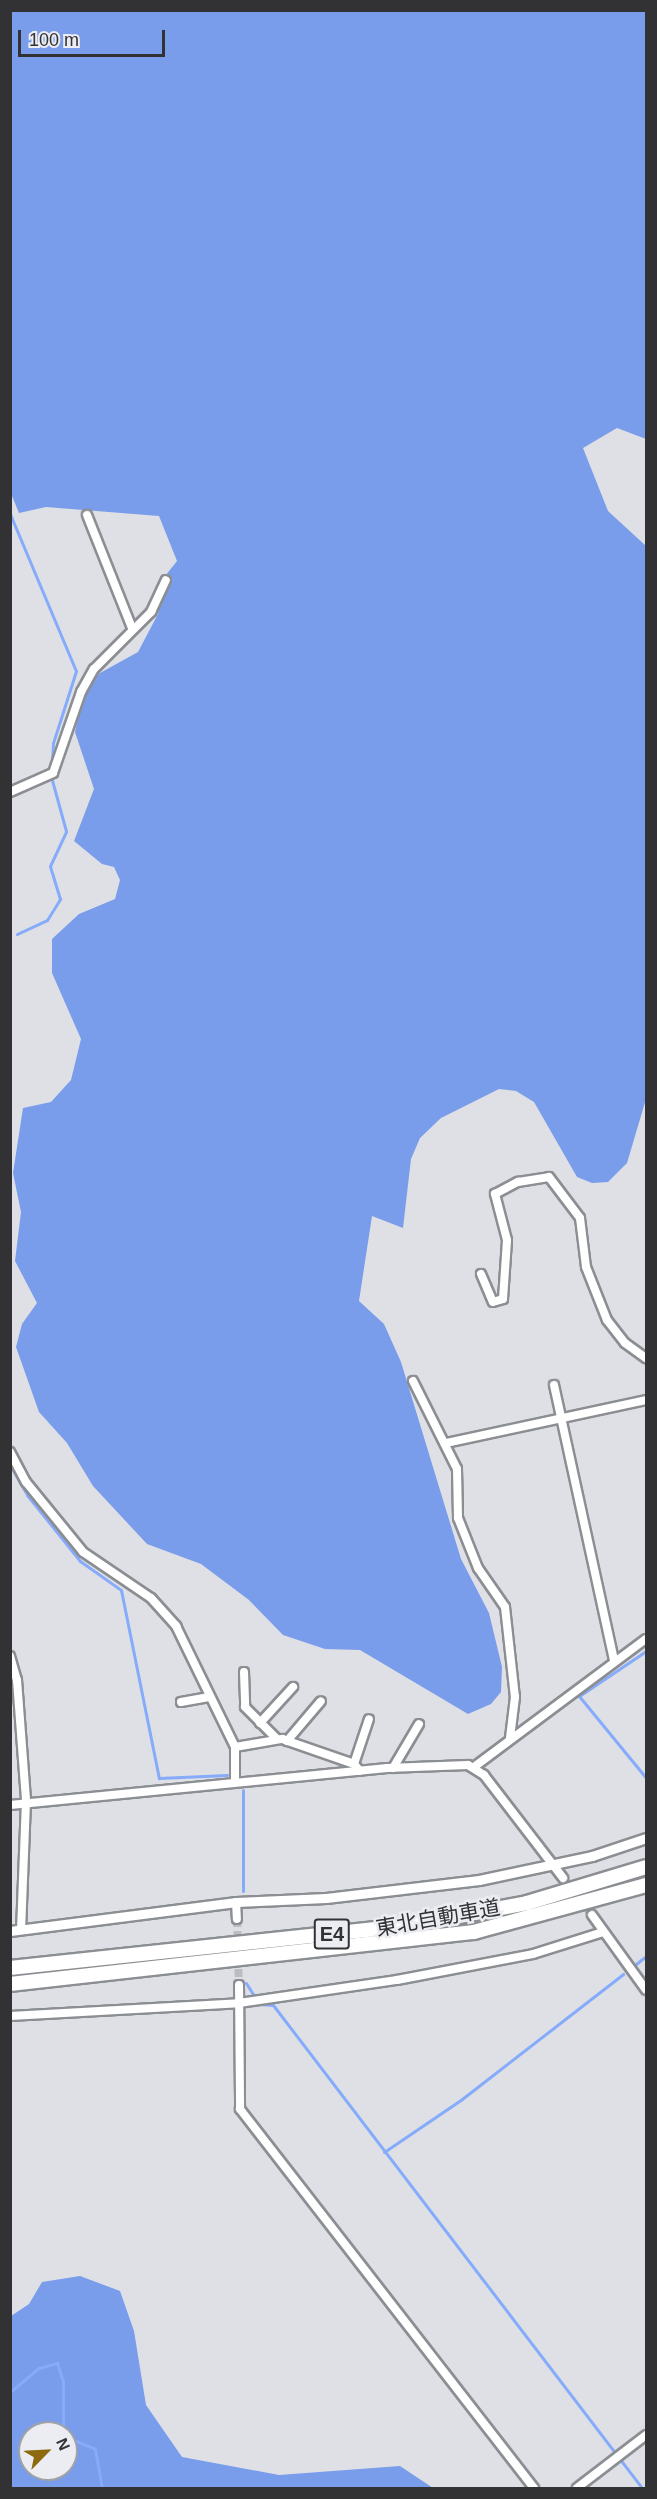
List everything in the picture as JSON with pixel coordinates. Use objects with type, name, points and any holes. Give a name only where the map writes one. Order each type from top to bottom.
[{"type":"highway","name":"東北自動車道","points":[[10,1968],[411,1925],[526,1903],[646,1866]]},
{"type":"highway","name":"東北自動車道","points":[[10,1984],[474,1932],[646,1885]]},
{"type":"street","points":[[87,515],[132,628]]},
{"type":"street","points":[[10,792],[53,773],[81,692],[94,669],[132,628],[151,612],[166,580]]},
{"type":"street","points":[[481,1274],[493,1302],[502,1299],[507,1240],[495,1194],[518,1182],[549,1177],[580,1218],[586,1267],[607,1320],[625,1343],[646,1358]]},
{"type":"street","points":[[414,1381],[457,1469],[458,1518],[478,1568],[504,1607],[515,1697],[510,1738]]},
{"type":"street","points":[[554,1384],[564,1418],[614,1661]]},
{"type":"street","points":[[446,1443],[646,1400]]},
{"type":"street","points":[[10,1452],[26,1482],[83,1552],[151,1598],[176,1626],[208,1697],[235,1747],[235,1782]]},
{"type":"street","points":[[10,1805],[26,1801],[235,1782],[357,1767],[474,1767],[646,1639]]},
{"type":"street","points":[[10,1656],[17,1680],[26,1801],[21,1929]]},
{"type":"street","points":[[244,1672],[245,1707],[277,1739]]},
{"type":"street","points":[[260,1723],[293,1687]]},
{"type":"street","points":[[181,1702],[208,1697]]},
{"type":"street","points":[[287,1741],[321,1701]]},
{"type":"street","points":[[357,1767],[369,1719]]},
{"type":"street","points":[[393,1768],[419,1724]]},
{"type":"street","points":[[235,1747],[277,1739],[357,1767]]},
{"type":"street","points":[[474,1767],[563,1878]]},
{"type":"street","points":[[10,1931],[236,1902],[423,1888],[554,1865],[646,1838]]},
{"type":"street","points":[[236,1902],[237,1919]]},
{"type":"street","points":[[592,1916],[646,1990]]},
{"type":"street","points":[[10,2016],[262,2000],[522,1956],[603,1932]]},
{"type":"street","points":[[239,1985],[240,2109],[534,2488]]},
{"type":"street","points":[[577,2488],[646,2435]]},
{"type":"shaded area","points":[[10,11],[646,11],[646,439],[617,428],[583,448],[608,511],[646,546],[646,1099],[627,1163],[608,1182],[592,1183],[577,1177],[534,1102],[516,1091],[499,1089],[441,1118],[420,1138],[411,1159],[403,1228],[372,1216],[359,1301],[384,1324],[401,1362],[461,1559],[489,1613],[502,1667],[501,1692],[491,1704],[468,1714],[360,1650],[325,1649],[283,1635],[249,1600],[201,1564],[147,1544],[93,1486],[67,1443],[39,1412],[16,1347],[22,1324],[37,1303],[15,1261],[21,1212],[13,1173],[23,1108],[51,1102],[71,1080],[81,1039],[52,973],[52,939],[79,914],[115,899],[120,880],[114,867],[102,864],[74,841],[94,789],[75,732],[84,689],[100,673],[138,652],[158,614],[162,580],[177,561],[159,516],[46,507],[19,513],[12,496]]},
{"type":"shaded area","points":[[80,2276],[120,2291],[134,2331],[146,2405],[182,2457],[279,2475],[400,2466],[433,2488],[11,2488],[11,2316],[29,2304],[42,2282]]},
{"type":"waterway","points":[[10,514],[76,671],[53,743],[52,765]]},
{"type":"waterway","points":[[17,934],[47,920],[60,899],[50,866],[66,831],[52,780]]},
{"type":"waterway","points":[[10,1465],[27,1495],[80,1561],[121,1590],[159,1778],[227,1775]]},
{"type":"waterway","points":[[646,1651],[579,1696],[646,1778]]},
{"type":"waterway","points":[[243,1790],[243,1891]]},
{"type":"waterway","points":[[636,1964],[646,1956]]},
{"type":"waterway","points":[[384,2152],[462,2099],[623,1974]]},
{"type":"waterway","points":[[246,1983],[259,2004],[273,2005],[642,2488]]},
{"type":"waterway","points":[[10,2392],[39,2368],[57,2363],[63,2381],[63,2421]]},
{"type":"waterway","points":[[78,2442],[95,2449],[102,2488]]},
{"type":"tunnel","points":[[563,1878],[592,1915]]},
{"type":"tunnel","points":[[237,1919],[238,1945]]},
{"type":"tunnel","points":[[238,1957],[239,1985]]}]
